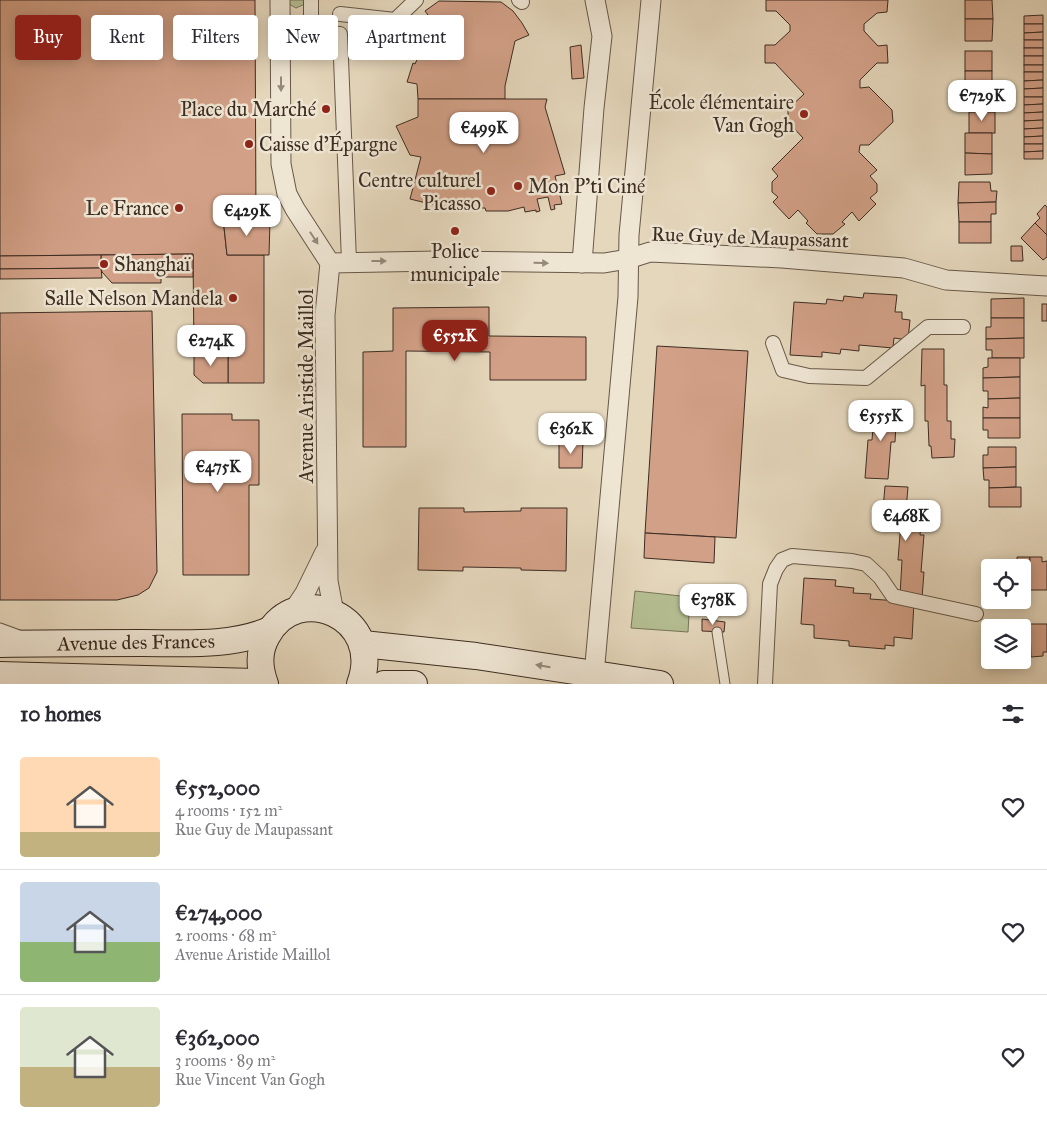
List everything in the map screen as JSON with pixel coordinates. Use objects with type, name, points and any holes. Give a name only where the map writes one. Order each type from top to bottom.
[{"type":"main road","points":[[264,684],[260,657],[263,643],[270,630],[293,611],[306,609],[320,609],[334,613],[356,631],[362,644],[365,658],[364,673],[360,684]]},
{"type":"main road","name":"Avenue des Frances","points":[[0,644],[194,643],[227,641],[256,636],[270,630]]},
{"type":"main road","points":[[362,644],[476,656],[660,684]]},
{"type":"main road","name":"Avenue des Frances","points":[[0,675],[255,682],[264,684]]},
{"type":"main road","points":[[384,684],[414,684]]},
{"type":"street","name":"Avenue Aristide Maillol","points":[[280,0],[281,164],[283,181],[287,194],[295,208],[330,263],[325,315],[327,546],[328,581],[334,613]]},
{"type":"street","points":[[311,0],[311,32],[340,34]]},
{"type":"street","points":[[349,261],[340,7],[395,20],[416,0]]},
{"type":"street","points":[[582,263],[594,108],[602,36],[595,0]]},
{"type":"street","points":[[594,674],[628,297],[629,235],[650,0]]},
{"type":"street","name":"Rue Guy de Maupassant","points":[[330,263],[349,261],[604,263],[628,259],[650,252],[782,258],[904,268],[946,280],[1047,286]]},
{"type":"street","points":[[773,343],[783,370],[809,376],[866,378],[928,327],[963,327]]},
{"type":"street","name":"Avenue Aristide Maillol","points":[[293,611],[305,593],[327,546]]},
{"type":"street","points":[[765,684],[770,584],[782,560],[792,556],[866,564],[880,577],[892,596],[976,614]]},
{"type":"lane","points":[[0,628],[42,644]]},
{"type":"lane","points":[[717,632],[725,684]]},
{"type":"green space","points":[[287,0],[305,0],[305,4],[296,8],[287,3]]},
{"type":"green space","points":[[635,591],[690,597],[688,632],[631,628]]},
{"type":"building","points":[[0,0],[255,0],[255,15],[173,15],[173,60],[255,60],[256,220],[223,218],[227,255],[264,255],[264,383],[228,383],[228,351],[194,351],[193,254],[0,256]]},
{"type":"building","points":[[766,0],[888,0],[887,12],[877,13],[864,24],[864,31],[878,46],[887,45],[888,63],[877,63],[860,80],[860,88],[869,87],[892,110],[893,122],[869,145],[860,145],[859,152],[877,170],[870,176],[877,184],[877,192],[870,198],[876,204],[859,221],[852,212],[842,222],[845,224],[833,234],[817,234],[806,223],[808,221],[798,210],[789,219],[773,202],[778,197],[772,192],[772,182],[778,176],[772,169],[803,138],[788,122],[788,109],[804,94],[775,63],[765,63],[765,45],[775,45],[790,31],[790,25],[776,11],[766,11]]},
{"type":"building","points":[[965,0],[992,0],[993,19],[965,19]]},
{"type":"building","points":[[439,1],[501,2],[513,11],[529,35],[515,41],[505,86],[505,99],[418,99],[417,84],[407,82],[413,63],[415,64],[417,60],[464,60],[464,15],[428,15],[425,11]]},
{"type":"building","points":[[1043,15],[1043,24],[1024,24],[1024,16]]},
{"type":"building","points":[[965,19],[993,19],[992,41],[965,41]]},
{"type":"building","points":[[1024,24],[1043,24],[1043,32],[1024,33]]},
{"type":"building","points":[[1043,32],[1043,40],[1024,40],[1024,33]]},
{"type":"building","points":[[1024,40],[1043,40],[1043,48],[1024,48]]},
{"type":"building","points":[[581,45],[584,78],[572,79],[570,47]]},
{"type":"building","points":[[1024,48],[1043,48],[1043,56],[1024,56]]},
{"type":"building","points":[[965,51],[992,51],[992,71],[965,71]]},
{"type":"building","points":[[1024,56],[1043,56],[1043,65],[1024,65]]},
{"type":"building","points":[[1024,65],[1043,65],[1043,72],[1024,72]]},
{"type":"building","points":[[965,71],[992,71],[992,92],[965,93]]},
{"type":"building","points":[[1024,72],[1043,72],[1043,80],[1024,81]]},
{"type":"building","points":[[1043,80],[1043,88],[1024,89],[1024,81]]},
{"type":"building","points":[[1043,88],[1043,97],[1024,97],[1024,89]]},
{"type":"building","points":[[1003,92],[1002,110],[995,110],[995,112],[969,112],[969,93]]},
{"type":"building","points":[[1024,97],[1043,97],[1043,104],[1024,105]]},
{"type":"building","points":[[418,99],[547,99],[545,107],[565,174],[555,176],[562,204],[554,205],[555,209],[551,210],[548,197],[537,199],[540,211],[536,212],[536,210],[525,212],[524,207],[508,211],[486,211],[485,208],[447,208],[410,199],[421,157],[410,155],[396,126],[418,117]]},
{"type":"building","points":[[1043,104],[1043,112],[1024,113],[1024,105]]},
{"type":"building","points":[[969,112],[995,112],[995,133],[969,133]]},
{"type":"building","points":[[1043,112],[1043,120],[1024,121],[1024,113]]},
{"type":"building","points":[[1043,120],[1043,128],[1024,129],[1024,121]]},
{"type":"building","points":[[1043,128],[1043,136],[1024,137],[1024,129]]},
{"type":"building","points":[[965,133],[992,133],[992,154],[965,153]]},
{"type":"building","points":[[1043,136],[1043,144],[1024,144],[1024,137]]},
{"type":"building","points":[[1024,144],[1043,144],[1043,151],[1024,152]]},
{"type":"building","points":[[1043,151],[1043,159],[1024,159],[1024,152]]},
{"type":"building","points":[[965,153],[992,154],[992,174],[965,175]]},
{"type":"building","points":[[959,182],[990,182],[991,191],[997,191],[996,202],[958,203]]},
{"type":"building","points":[[996,202],[996,214],[991,214],[991,222],[959,222],[958,203]]},
{"type":"building","points":[[1045,205],[1047,207],[1047,235],[1035,223],[1040,218],[1037,214]]},
{"type":"building","points":[[223,218],[270,221],[269,255],[227,255]]},
{"type":"building","points":[[959,222],[991,222],[991,243],[959,243]]},
{"type":"building","points":[[1035,223],[1047,235],[1047,257],[1043,260],[1021,238]]},
{"type":"building","points":[[1011,246],[1022,246],[1023,261],[1011,261]]},
{"type":"building","points":[[193,254],[193,277],[161,277],[161,283],[112,283],[102,272],[101,268],[101,255]]},
{"type":"building","points":[[101,255],[101,268],[0,269],[0,256]]},
{"type":"building","points":[[101,268],[102,278],[0,279],[0,269]]},
{"type":"building","points":[[864,293],[897,295],[895,312],[902,312],[902,319],[910,320],[908,340],[894,338],[893,348],[859,345],[859,351],[841,349],[840,354],[822,352],[822,357],[790,355],[794,302],[826,304],[827,299],[843,301],[844,296],[863,298]]},
{"type":"building","points":[[1024,298],[1024,318],[991,318],[991,299]]},
{"type":"building","points":[[1042,304],[1047,304],[1047,321],[1042,321]]},
{"type":"building","points":[[489,307],[489,336],[586,337],[586,380],[490,380],[490,352],[406,351],[406,447],[363,447],[363,352],[393,351],[393,308]]},
{"type":"building","points":[[152,311],[157,572],[149,588],[138,595],[117,600],[0,600],[0,313]]},
{"type":"building","points":[[991,318],[1024,318],[1024,338],[986,339],[986,327],[991,327]]},
{"type":"building","points":[[1024,338],[1024,358],[992,358],[992,350],[986,350],[986,339]]},
{"type":"building","points":[[657,346],[748,351],[736,538],[645,533]]},
{"type":"building","points":[[922,349],[944,349],[947,421],[951,421],[951,439],[955,439],[954,457],[932,458],[931,446],[929,446],[928,421],[925,421],[925,385],[921,386]]},
{"type":"building","points":[[194,351],[228,351],[228,383],[203,383],[194,375]]},
{"type":"building","points":[[988,358],[1020,358],[1020,377],[983,378],[983,368],[988,367]]},
{"type":"building","points":[[1020,377],[1020,398],[988,399],[988,391],[983,391],[983,378]]},
{"type":"building","points":[[1020,398],[1020,418],[983,418],[983,407],[988,408],[988,399]]},
{"type":"building","points":[[875,404],[897,406],[895,442],[891,442],[888,479],[865,478],[868,440],[872,440]]},
{"type":"building","points":[[182,414],[232,414],[232,420],[259,420],[259,485],[249,485],[249,575],[183,575]]},
{"type":"building","points":[[983,418],[1020,418],[1020,438],[988,438],[988,430],[983,430]]},
{"type":"building","points":[[559,442],[583,442],[582,468],[559,468]]},
{"type":"building","points":[[988,447],[1016,447],[1016,467],[983,468],[983,455],[988,455]]},
{"type":"building","points":[[1016,467],[1016,487],[989,488],[989,480],[984,480],[983,468]]},
{"type":"building","points":[[885,486],[908,487],[905,522],[921,524],[920,535],[924,535],[921,572],[924,572],[922,598],[900,596],[902,560],[898,560],[901,522],[882,521]]},
{"type":"building","points":[[1021,487],[1021,507],[989,507],[989,488]]},
{"type":"building","points":[[419,508],[464,508],[464,512],[521,511],[521,508],[567,508],[566,571],[463,567],[463,571],[418,570]]},
{"type":"building","points":[[645,533],[715,537],[714,563],[644,558]]},
{"type":"building","points":[[1017,557],[1030,557],[1030,559],[1017,559]]},
{"type":"building","points":[[1030,557],[1042,557],[1042,562],[1047,561],[1047,590],[1031,590]]},
{"type":"building","points":[[804,578],[836,580],[835,586],[854,588],[853,593],[871,594],[870,599],[914,602],[912,639],[894,637],[894,646],[885,645],[885,649],[849,646],[849,641],[814,638],[814,625],[801,624]]},
{"type":"building","points":[[702,619],[725,622],[724,632],[702,631]]},
{"type":"building","points":[[1031,624],[1047,624],[1047,652],[1043,652],[1043,656],[1031,657]]},
{"type":"place","name":"Place du Marché","points":[[326,109]]},
{"type":"place","name":"École élémentaire Van Gogh","points":[[804,114]]},
{"type":"place","name":"Caisse d'Épargne","points":[[249,144]]},
{"type":"place","name":"Mon P'ti Ciné","points":[[518,186]]},
{"type":"place","name":"Centre culturel Picasso","points":[[491,191]]},
{"type":"place","name":"Le France","points":[[179,208]]},
{"type":"place","name":"Police municipale","points":[[455,231]]},
{"type":"place","name":"Shanghaï","points":[[104,264]]},
{"type":"place","name":"Salle Nelson Mandela","points":[[233,298]]}]
